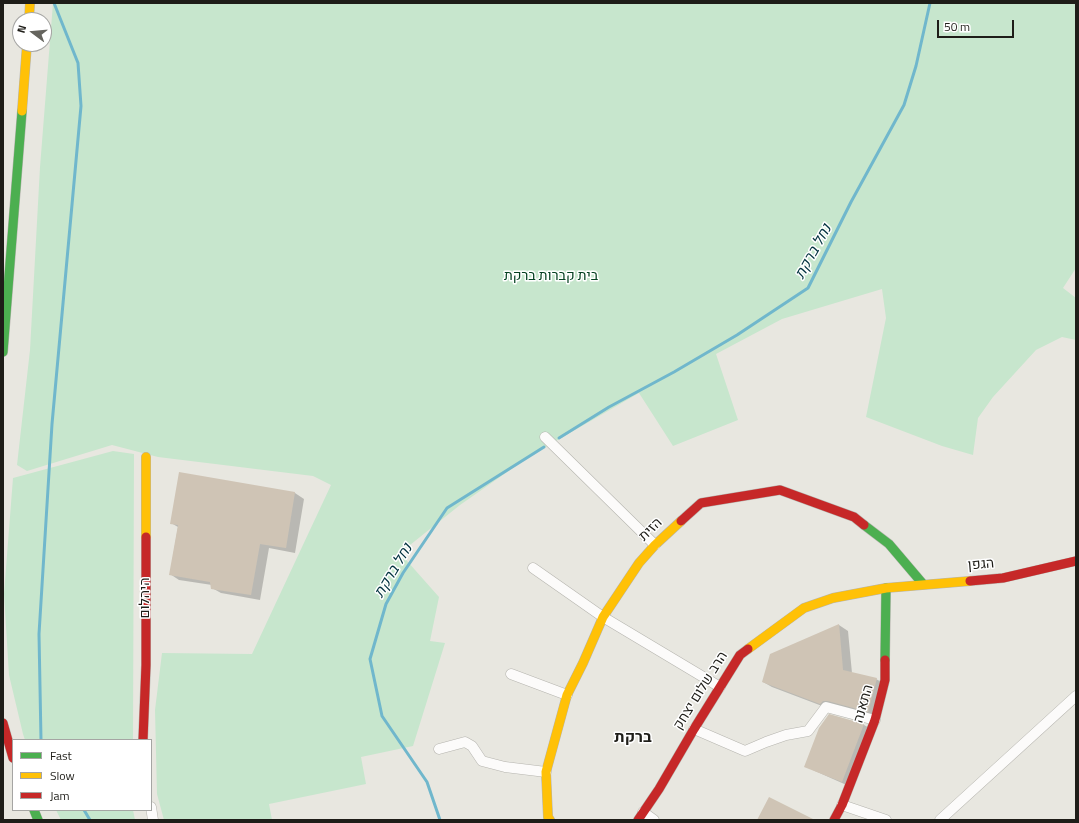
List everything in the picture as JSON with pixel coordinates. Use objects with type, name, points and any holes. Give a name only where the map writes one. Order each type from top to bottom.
[{"type":"street","points":[[3,352],[26,52]]},
{"type":"street","points":[[546,437],[655,545]]},
{"type":"street","name":"היהלום","points":[[143,739],[146,665],[146,457]]},
{"type":"street","name":"הזית","points":[[550,820],[548,817],[546,772],[567,695],[603,617],[639,563],[655,545],[702,503],[780,490],[854,517],[889,544],[922,584]]},
{"type":"street","name":"הגפן","points":[[886,588],[1002,578],[1076,561]]},
{"type":"street","points":[[533,568],[603,617],[720,687]]},
{"type":"street","name":"הרב שלום יצחק","points":[[640,816],[659,789],[740,655],[804,608],[833,598],[886,588]]},
{"type":"street","name":"התאנה","points":[[834,820],[842,805],[875,720],[886,680],[886,588]]},
{"type":"street","points":[[511,674],[567,695]]},
{"type":"street","points":[[940,820],[1076,696]]},
{"type":"street","points":[[694,729],[745,751],[766,742],[808,731],[826,707],[875,720]]},
{"type":"street","points":[[3,723],[12,754]]},
{"type":"street","points":[[439,749],[465,742],[472,746],[482,761],[505,767],[546,772]]},
{"type":"street","points":[[842,805],[886,820]]},
{"type":"street","points":[[640,816],[654,820]]},
{"type":"green space","name":"בית קברות ברקת","points":[[53,3],[1076,3],[1076,268],[1063,288],[1076,298],[1076,340],[1062,337],[1036,350],[993,397],[978,418],[973,455],[942,446],[866,417],[886,318],[882,289],[782,319],[716,354],[738,420],[673,446],[639,393],[530,456],[460,505],[400,553],[439,597],[430,641],[445,643],[413,746],[361,757],[366,784],[269,804],[272,820],[164,820],[157,794],[155,710],[162,653],[252,654],[331,485],[313,476],[158,457],[112,445],[27,471],[17,465],[30,350],[40,167],[49,52],[52,52]]},
{"type":"green space","points":[[113,451],[134,454],[133,739],[25,739],[9,675],[4,594],[13,478]]},
{"type":"green space","points":[[56,811],[133,811],[135,820],[61,820]]},
{"type":"building","points":[[179,472],[295,492],[286,548],[260,544],[251,595],[211,589],[210,582],[169,575],[178,525],[170,524]]},
{"type":"building","points":[[839,624],[843,670],[877,678],[868,712],[828,701],[823,701],[820,704],[762,682],[770,654]]},
{"type":"building","points":[[829,714],[864,724],[842,782],[804,767],[819,728]]},
{"type":"building","points":[[769,797],[815,820],[757,820]]},
{"type":"waterway","points":[[41,739],[39,634],[52,424],[81,106],[78,63],[54,3]]},
{"type":"waterway","name":"נחל ברקת","points":[[559,438],[609,407],[674,372],[737,335],[808,288],[851,202],[904,105],[916,66],[930,3]]},
{"type":"waterway","name":"נחל ברקת","points":[[440,820],[427,782],[382,716],[370,659],[386,604],[403,573],[447,508],[544,447]]},
{"type":"waterway","points":[[85,811],[90,820]]},
{"type":"traffic: fast","points":[[3,352],[22,111]]},
{"type":"traffic: fast","points":[[864,525],[889,544],[923,584]]},
{"type":"traffic: fast","points":[[885,660],[886,588]]},
{"type":"traffic: fast","points":[[34,811],[38,820]]},
{"type":"traffic: slow","points":[[29,12],[30,3]]},
{"type":"traffic: slow","points":[[22,111],[26,52]]},
{"type":"traffic: slow","points":[[146,457],[146,537]]},
{"type":"traffic: slow","points":[[550,820],[548,817],[546,772],[567,695],[603,617],[639,563],[655,545],[681,521]]},
{"type":"traffic: slow","points":[[748,649],[804,608],[833,598],[886,588],[970,581]]},
{"type":"traffic: jam","points":[[681,521],[701,503],[780,490],[854,517],[864,525]]},
{"type":"traffic: jam","points":[[143,739],[146,665],[146,537]]},
{"type":"traffic: jam","points":[[970,581],[1003,578],[1076,561]]},
{"type":"traffic: jam","points":[[638,820],[659,789],[740,655],[748,649]]},
{"type":"traffic: jam","points":[[834,820],[842,805],[875,720],[885,680],[885,660]]},
{"type":"traffic: jam","points":[[3,723],[12,754]]},
{"type":"district","name":"ברקת","points":[[633,738]]}]
